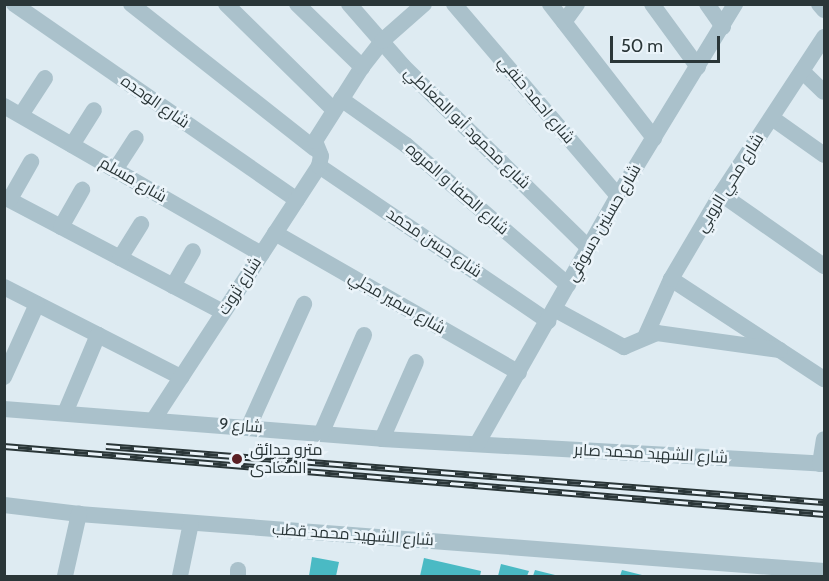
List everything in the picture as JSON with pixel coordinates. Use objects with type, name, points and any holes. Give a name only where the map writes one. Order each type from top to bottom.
[{"type":"street","name":"شارع الوحده","points":[[14,4],[297,200]]},
{"type":"street","name":"شارع حسن محمد","points":[[131,4],[318,156],[551,315],[624,347],[646,335]]},
{"type":"street","name":"شارع الصفا و المروه","points":[[226,4],[338,105],[397,137],[568,285]]},
{"type":"street","points":[[297,4],[362,67]]},
{"type":"street","name":"شارع محمود أبو المعاطي","points":[[349,4],[382,41],[589,248]]},
{"type":"street","name":"شارع ثروت","points":[[154,419],[297,200],[318,156],[315,141],[362,67],[382,41],[424,4]]},
{"type":"street","name":"شارع احمد حنفي","points":[[454,4],[618,196]]},
{"type":"street","points":[[550,4],[654,138]]},
{"type":"street","points":[[564,22],[577,4]]},
{"type":"street","points":[[652,4],[699,67]]},
{"type":"street","points":[[707,4],[723,27]]},
{"type":"street","name":"شارع حسنين دسوقي","points":[[477,444],[618,196],[699,67],[735,4]]},
{"type":"street","points":[[819,4],[825,10]]},
{"type":"street","name":"شارع محي الروبي","points":[[646,335],[671,279],[722,194],[825,37]]},
{"type":"street","points":[[802,71],[825,92]]},
{"type":"street","points":[[21,115],[45,78]]},
{"type":"street","name":"شارع مسلم","points":[[4,106],[261,254]]},
{"type":"street","points":[[72,145],[94,110]]},
{"type":"street","points":[[772,118],[825,155]]},
{"type":"street","points":[[115,170],[136,138]]},
{"type":"street","points":[[31,162],[7,198],[223,312]]},
{"type":"street","points":[[61,227],[82,190]]},
{"type":"street","points":[[722,194],[825,266]]},
{"type":"street","points":[[120,258],[141,224]]},
{"type":"street","name":"شارع سمير مجلي","points":[[275,233],[519,373]]},
{"type":"street","points":[[173,286],[193,251]]},
{"type":"street","points":[[671,279],[825,379]]},
{"type":"street","points":[[4,287],[181,377]]},
{"type":"street","points":[[4,376],[37,304]]},
{"type":"street","points":[[249,426],[303,304]]},
{"type":"street","points":[[65,413],[98,335]]},
{"type":"street","points":[[321,434],[364,335]]},
{"type":"street","points":[[646,335],[780,350]]},
{"type":"street","points":[[382,439],[416,362]]},
{"type":"street","name":"شارع 9","points":[[4,409],[249,426],[382,439],[477,444]]},
{"type":"street","points":[[822,464],[825,439]]},
{"type":"street","name":"شارع الشهيد محمد صابر","points":[[477,444],[822,464]]},
{"type":"street","name":"شارع الشهيد محمد قطب","points":[[4,505],[80,514],[699,569],[825,571]]},
{"type":"street","points":[[65,576],[80,514]]},
{"type":"street","points":[[180,576],[191,523]]},
{"type":"building","points":[[312,557],[339,562],[336,576],[309,576]]},
{"type":"building","points":[[424,558],[481,571],[480,576],[420,576]]},
{"type":"building","points":[[501,564],[529,571],[527,576],[498,576]]},
{"type":"building","points":[[535,570],[559,576],[533,576]]},
{"type":"building","points":[[622,570],[646,576],[620,576]]},
{"type":"railway","points":[[4,446],[824,514]]},
{"type":"railway","points":[[106,446],[824,502]]},
{"type":"place","name":"مترو حدائق المعادى","points":[[237,459]]}]
